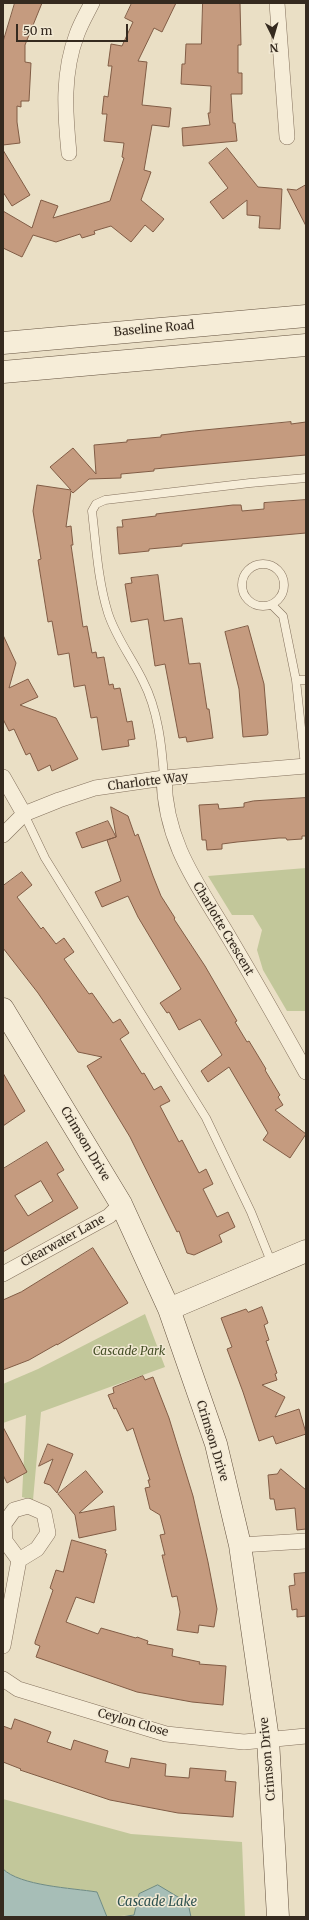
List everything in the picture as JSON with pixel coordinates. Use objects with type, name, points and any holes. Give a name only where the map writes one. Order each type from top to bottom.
[{"type":"street","points":[[69,153],[65,110],[68,67],[77,34],[92,3]]},
{"type":"street","points":[[277,3],[287,138]]},
{"type":"street","name":"Baseline Road","points":[[3,343],[306,316]]},
{"type":"street","points":[[3,372],[306,345]]},
{"type":"street","name":"Charlotte Way","points":[[3,835],[24,814],[95,788],[164,778],[305,766]]},
{"type":"street","points":[[3,777],[24,814]]},
{"type":"street","name":"Charlotte Crescent","points":[[164,778],[165,796],[171,830],[193,879],[230,939],[306,1072]]},
{"type":"street","name":"Crimson Drive","points":[[4,1013],[121,1204],[169,1309],[216,1444],[240,1545],[268,1739],[278,1917]]},
{"type":"street","name":"Clearwater Lane","points":[[3,1274],[109,1216],[121,1204]]},
{"type":"street","points":[[169,1309],[306,1251]]},
{"type":"street","points":[[240,1545],[306,1541]]},
{"type":"street","points":[[3,1646],[19,1560]]},
{"type":"street","name":"Ceylon Close","points":[[3,1679],[18,1689],[166,1734],[244,1742],[306,1736]]},
{"type":"lane","points":[[164,778],[160,738],[144,681],[121,643],[108,613],[100,576],[92,511],[96,504],[105,500],[250,482],[306,478]]},
{"type":"lane","points":[[257,565],[271,566],[276,569],[284,581],[282,595],[272,605],[265,606],[252,603],[243,592],[243,579],[251,568],[257,565]]},
{"type":"lane","points":[[272,605],[283,616],[296,680],[305,766]]},
{"type":"lane","points":[[296,680],[306,680]]},
{"type":"lane","points":[[24,814],[45,858],[206,1118],[251,1212],[273,1266]]},
{"type":"green space","points":[[306,868],[306,1011],[287,1011],[263,970],[257,950],[262,930],[253,915],[232,915],[208,876]]},
{"type":"green space","name":"Cascade Park","points":[[145,1314],[165,1367],[41,1412],[33,1500],[22,1497],[26,1415],[3,1423],[3,1384],[38,1369]]},
{"type":"green space","points":[[3,1799],[131,1834],[242,1842],[245,1917],[191,1917],[188,1903],[139,1894],[134,1915],[107,1917],[97,1892],[34,1883],[11,1875],[3,1869]]},
{"type":"water","name":"Cascade Lake","points":[[3,1869],[11,1875],[34,1883],[97,1892],[107,1917],[3,1917]]},
{"type":"water","name":"Cascade Lake","points":[[158,1885],[188,1903],[191,1917],[121,1917],[134,1915],[139,1894]]},
{"type":"building","points":[[15,3],[42,3],[25,45],[25,62],[31,63],[29,101],[21,101],[21,107],[17,106],[17,122],[20,143],[3,145],[3,42]]},
{"type":"building","points":[[132,3],[176,3],[162,32],[154,28],[138,61],[147,62],[142,105],[171,108],[169,127],[152,125],[144,170],[151,172],[141,200],[164,219],[153,232],[145,225],[131,242],[111,226],[94,231],[95,234],[82,238],[80,234],[56,242],[33,235],[22,257],[3,248],[3,211],[32,228],[41,200],[58,206],[53,218],[110,201],[124,158],[122,157],[124,143],[104,141],[107,114],[102,114],[104,96],[108,97],[112,66],[108,66],[111,44],[122,46],[133,22],[125,18]]},
{"type":"building","points":[[203,3],[240,3],[241,45],[238,45],[238,73],[242,73],[242,94],[231,94],[233,123],[235,123],[237,141],[183,146],[182,128],[210,125],[208,113],[210,113],[211,86],[181,84],[182,64],[185,64],[186,44],[201,44]]},
{"type":"building","points":[[227,148],[258,187],[282,189],[280,229],[259,228],[260,216],[247,215],[247,200],[223,219],[210,202],[228,188],[209,163]]},
{"type":"building","points":[[3,150],[30,195],[12,206],[3,192]]},
{"type":"building","points":[[306,185],[306,226],[287,189],[296,190]]},
{"type":"building","points":[[291,422],[291,424],[306,422],[306,455],[154,469],[154,471],[121,474],[121,478],[89,479],[73,493],[71,491],[66,527],[71,526],[73,545],[71,545],[83,627],[87,626],[92,653],[96,652],[97,658],[104,657],[109,685],[113,684],[114,689],[120,688],[127,722],[132,721],[135,739],[128,740],[129,746],[102,750],[97,717],[91,718],[85,685],[74,687],[69,653],[58,655],[52,621],[48,622],[38,560],[41,559],[33,511],[37,485],[71,490],[50,467],[73,448],[96,474],[94,445],[127,442],[127,440],[161,437],[161,435],[194,431]]},
{"type":"building","points":[[306,500],[306,533],[182,544],[182,546],[119,554],[117,527],[123,527],[122,520],[156,516],[156,514],[233,505],[241,505],[242,511],[264,509],[264,503]]},
{"type":"building","points":[[158,575],[164,621],[182,618],[189,664],[200,663],[213,738],[187,742],[186,737],[179,738],[165,664],[155,666],[148,619],[131,622],[125,584],[132,583],[131,578]]},
{"type":"building","points":[[248,626],[264,684],[268,733],[267,735],[243,737],[239,689],[225,632]]},
{"type":"building","points":[[3,635],[16,663],[9,688],[28,679],[38,697],[20,705],[56,718],[78,759],[52,771],[50,765],[38,771],[30,753],[26,755],[14,729],[9,731],[3,719]]},
{"type":"building","points":[[306,798],[306,836],[302,836],[302,839],[287,840],[286,838],[279,838],[237,842],[222,844],[222,849],[207,850],[206,840],[202,840],[199,805],[218,804],[219,809],[244,807],[244,803],[253,801]]},
{"type":"building","points":[[111,807],[128,816],[135,836],[138,834],[161,896],[175,918],[174,919],[205,966],[237,1021],[235,1022],[247,1042],[249,1041],[266,1069],[265,1070],[280,1095],[278,1097],[283,1105],[275,1110],[306,1134],[290,1158],[263,1140],[268,1133],[229,1067],[208,1082],[201,1071],[222,1055],[200,1019],[179,1030],[169,1012],[167,1013],[160,1003],[181,989],[138,917],[128,896],[102,907],[95,892],[121,881],[107,840],[116,837]]},
{"type":"building","points":[[108,821],[116,837],[82,848],[76,833]]},
{"type":"building","points":[[22,872],[32,885],[17,897],[41,929],[43,927],[56,944],[64,938],[74,952],[64,959],[89,994],[92,993],[113,1023],[120,1019],[129,1033],[120,1039],[154,1090],[161,1086],[170,1101],[160,1106],[179,1142],[182,1140],[199,1173],[206,1169],[213,1184],[203,1189],[217,1217],[228,1212],[235,1227],[219,1235],[222,1242],[194,1255],[187,1253],[179,1231],[177,1232],[130,1137],[87,1066],[102,1057],[78,1052],[38,993],[3,948],[3,886]]},
{"type":"building","points":[[3,1073],[25,1111],[3,1126]]},
{"type":"building","points":[[47,1142],[64,1170],[57,1174],[78,1208],[3,1252],[3,1169]],"holes":[[[41,1181],[53,1201],[28,1216],[15,1196]]]},
{"type":"building","points":[[93,1248],[128,1303],[57,1345],[29,1360],[3,1370],[3,1300],[21,1292]]},
{"type":"building","points":[[262,1307],[268,1323],[264,1325],[269,1340],[266,1341],[277,1373],[275,1374],[277,1380],[262,1385],[285,1397],[275,1417],[299,1409],[306,1433],[276,1444],[273,1436],[259,1441],[227,1349],[232,1347],[221,1318],[246,1309],[248,1312]]},
{"type":"building","points":[[143,1376],[145,1380],[153,1377],[169,1418],[193,1496],[208,1562],[217,1609],[214,1627],[199,1625],[198,1633],[177,1630],[180,1612],[177,1596],[172,1597],[162,1555],[165,1555],[160,1535],[165,1534],[160,1515],[150,1509],[145,1488],[150,1487],[148,1480],[150,1480],[133,1428],[127,1431],[116,1408],[114,1409],[108,1395],[114,1393],[113,1388]]},
{"type":"building","points":[[3,1427],[27,1472],[7,1483],[3,1475]]},
{"type":"building","points":[[48,1444],[73,1454],[57,1493],[50,1485],[44,1483],[53,1459],[39,1466]]},
{"type":"building","points":[[281,1469],[306,1490],[306,1529],[297,1530],[295,1508],[276,1510],[274,1499],[270,1499],[268,1475],[277,1474]]},
{"type":"building","points":[[86,1471],[103,1492],[79,1513],[114,1506],[116,1530],[79,1538],[75,1515],[58,1494]]},
{"type":"building","points":[[72,1540],[106,1550],[105,1553],[107,1554],[94,1603],[76,1597],[66,1622],[98,1634],[101,1628],[136,1638],[137,1637],[148,1641],[147,1644],[173,1649],[172,1656],[200,1662],[199,1664],[226,1666],[223,1705],[192,1702],[137,1692],[36,1657],[40,1646],[35,1644],[35,1642],[53,1590],[50,1588],[56,1570],[63,1572]]},
{"type":"building","points":[[306,1573],[306,1616],[297,1617],[297,1609],[292,1610],[289,1586],[295,1585],[294,1574]]},
{"type":"building","points":[[15,1719],[51,1732],[47,1742],[71,1750],[74,1740],[108,1751],[105,1762],[129,1768],[131,1758],[166,1764],[165,1776],[189,1778],[190,1768],[226,1771],[225,1781],[236,1782],[233,1817],[178,1813],[110,1800],[20,1770],[21,1769],[3,1762],[3,1726],[11,1729]]}]
